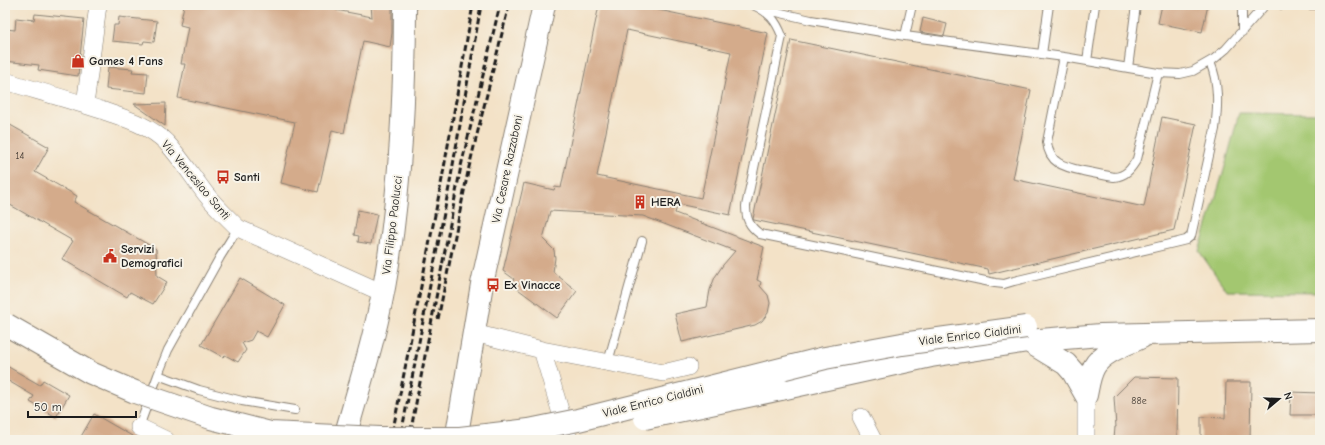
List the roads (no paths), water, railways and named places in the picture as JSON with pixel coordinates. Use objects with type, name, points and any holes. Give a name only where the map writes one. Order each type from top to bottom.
[{"type":"main road","name":"Via Filippo Paolucci","points":[[344,440],[383,293],[391,241],[401,152],[405,54],[405,5]]},
{"type":"main road","name":"Via Cesare Razzaboni","points":[[456,440],[482,284],[544,5]]},
{"type":"main road","name":"Viale Enrico Cialdini","points":[[552,440],[1027,334],[1102,320],[1320,316]]},
{"type":"main road","name":"Viale Enrico Cialdini","points":[[6,330],[91,373],[136,392],[210,418],[270,433],[380,438],[460,438],[529,430],[578,420],[825,358],[902,344],[1027,334],[1101,335],[1320,330]]},
{"type":"main road","name":"Viale Enrico Cialdini","points":[[6,330],[71,378],[132,405],[204,430],[242,440]]},
{"type":"main road","points":[[1027,334],[1066,364],[1073,372],[1086,395]]},
{"type":"main road","points":[[1086,395],[1093,368],[1099,360],[1105,355],[1148,334]]},
{"type":"street","points":[[85,105],[98,5]]},
{"type":"street","name":"Via Venceslao Santi","points":[[5,82],[85,105],[138,123],[152,131],[165,142],[187,168],[205,194],[238,228],[383,293]]},
{"type":"street","points":[[474,333],[542,350],[664,373],[688,367]]},
{"type":"street","points":[[542,350],[569,440]]},
{"type":"street","points":[[1086,395],[1086,440]]},
{"type":"street","points":[[862,417],[873,440]]},
{"type":"street","points":[[139,427],[166,440]]},
{"type":"lane","points":[[753,5],[772,16],[778,25],[782,36],[746,206],[747,221],[753,229],[760,234],[995,283],[1004,284],[1186,240],[1191,236],[1217,116],[1216,80],[1210,62]]},
{"type":"lane","points":[[905,36],[912,5]]},
{"type":"lane","points":[[1042,54],[1049,5]]},
{"type":"lane","points":[[1087,61],[1095,5]]},
{"type":"lane","points":[[1128,68],[1136,5]]},
{"type":"lane","points":[[1242,5],[1242,32]]},
{"type":"lane","points":[[762,9],[811,20],[905,36],[1064,57],[1158,73],[1180,74],[1193,71],[1210,62],[1226,49],[1265,5]]},
{"type":"lane","points":[[1282,5],[1320,5]]},
{"type":"lane","points":[[1064,57],[1047,142],[1050,155],[1064,166],[1114,178],[1121,177],[1126,174],[1132,168],[1137,159],[1158,73]]},
{"type":"lane","points":[[139,427],[168,350],[238,228]]},
{"type":"lane","points":[[608,362],[642,241]]},
{"type":"lane","points":[[158,375],[214,394],[242,401],[295,410]]},
{"type":"railway","points":[[391,440],[442,179],[473,5]]},
{"type":"railway","points":[[400,440],[450,182],[481,5]]},
{"type":"railway","points":[[409,440],[461,166],[500,5]]},
{"type":"railway","points":[[438,319],[469,167],[509,5]]},
{"type":"place","name":"Games 4 Fans","points":[[78,61]]},
{"type":"place","name":"Santi","points":[[223,177]]},
{"type":"place","name":"HERA","points":[[640,202]]},
{"type":"place","name":"Servizi Demografici","points":[[110,256]]},
{"type":"place","name":"Ex Vinacce","points":[[493,285]]}]
